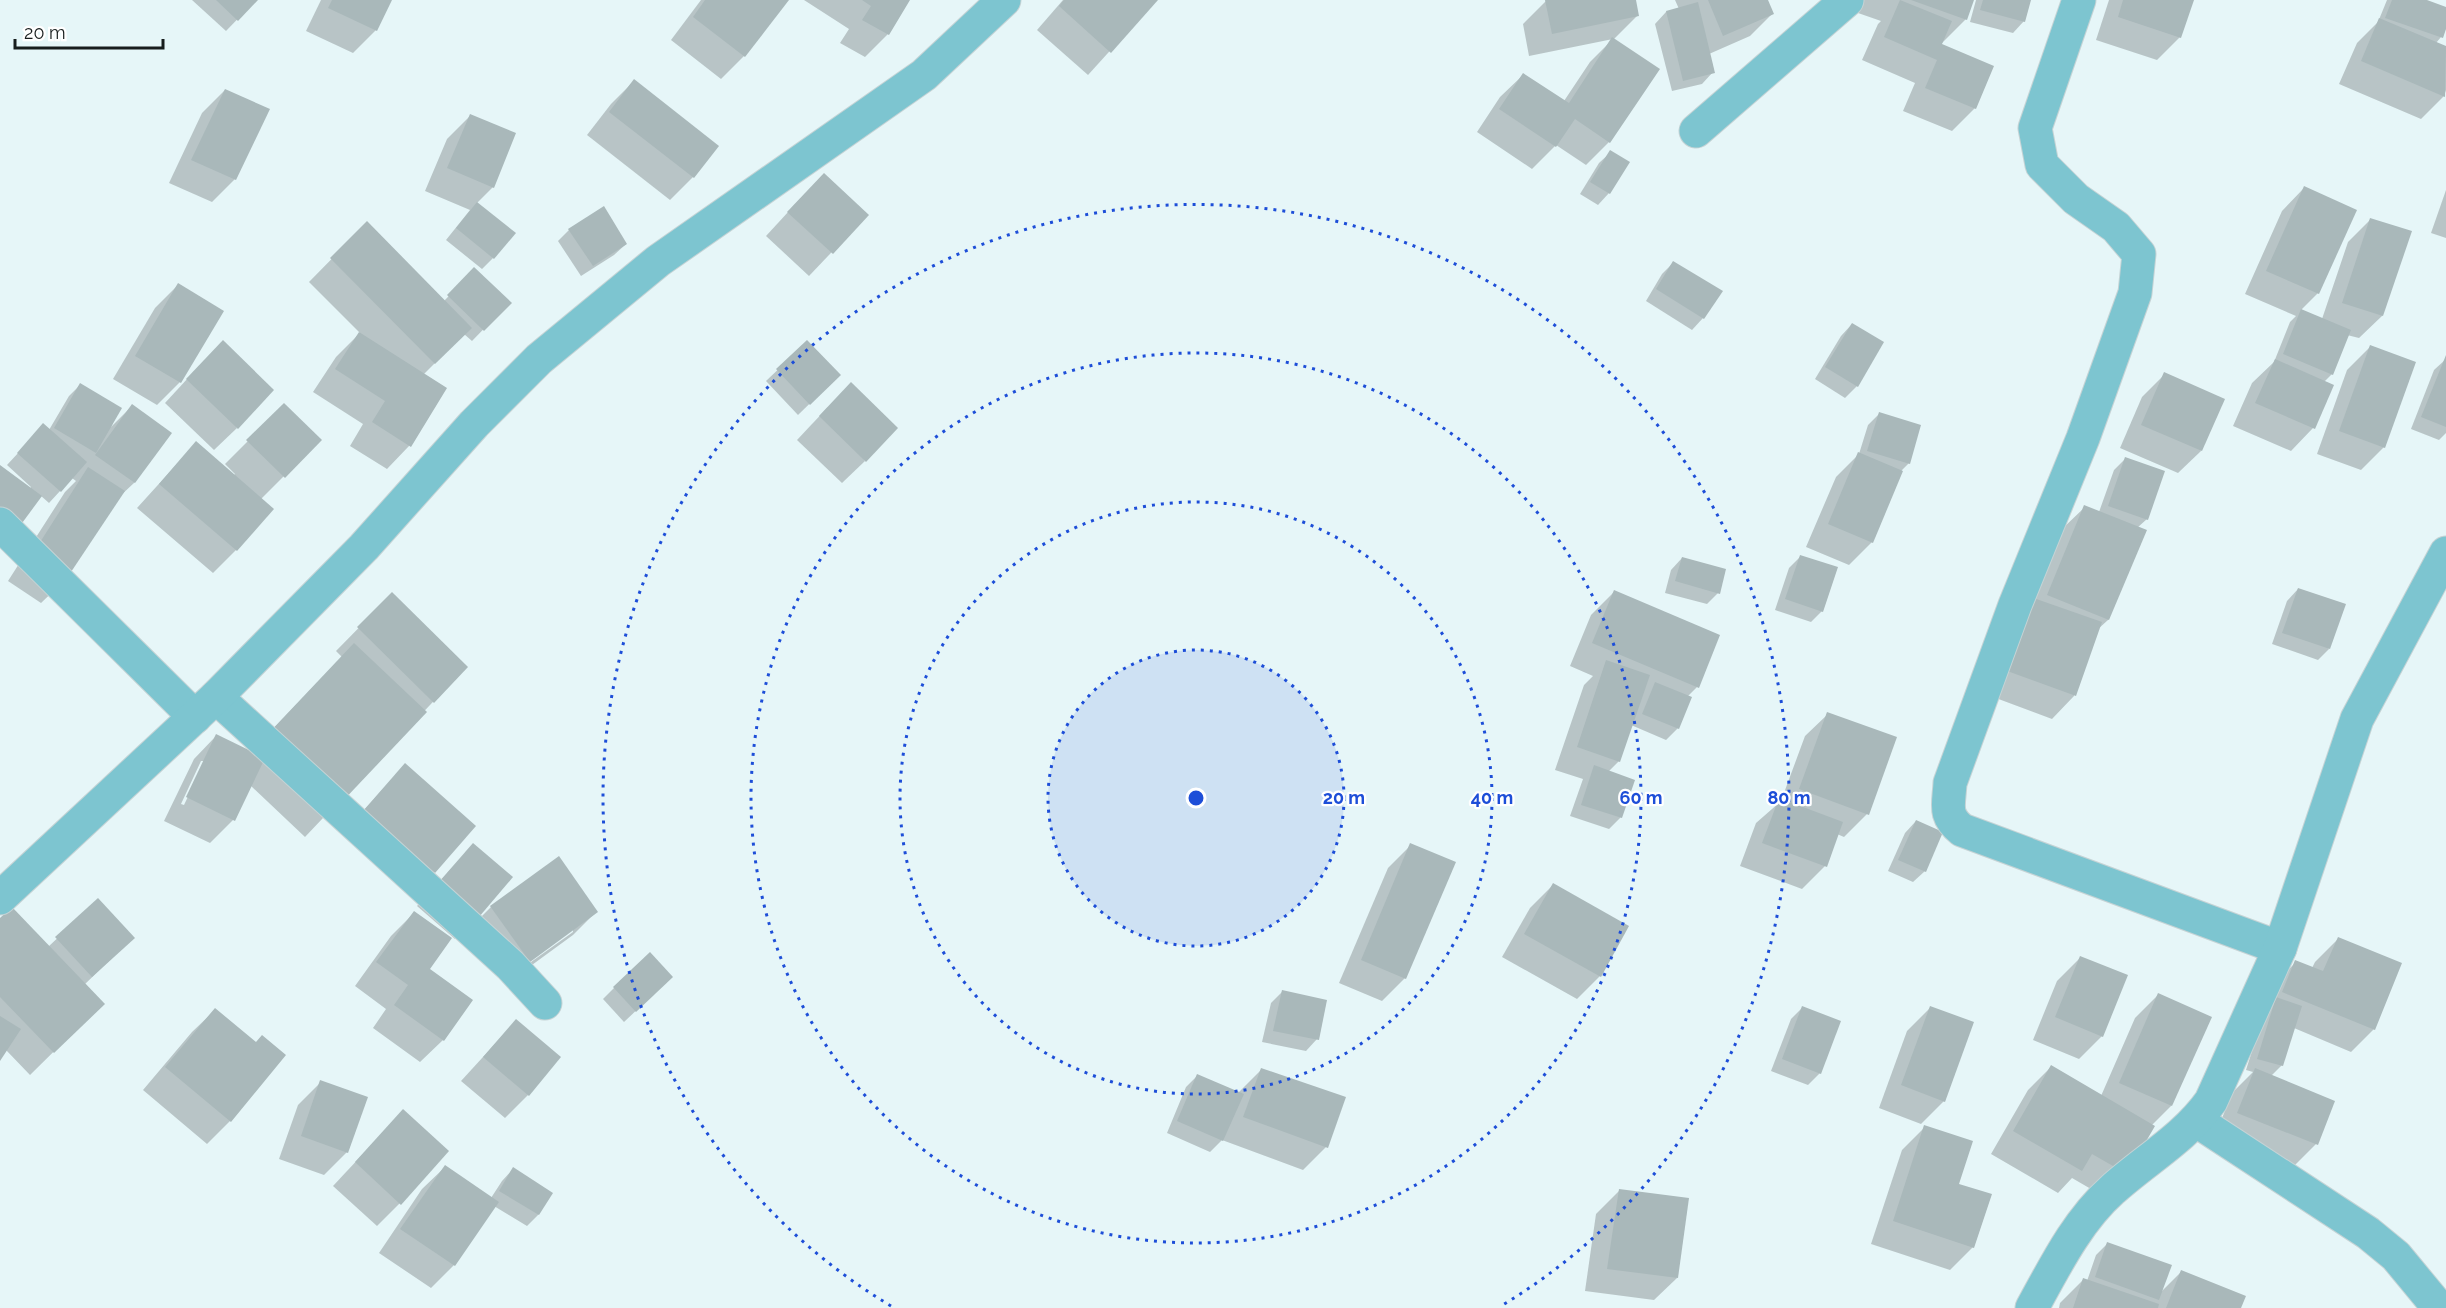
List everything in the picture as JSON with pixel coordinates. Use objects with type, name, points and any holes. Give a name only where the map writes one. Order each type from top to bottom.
[{"type":"street","points":[[2,893],[205,707],[364,547],[474,424],[539,359],[658,261],[924,75],[1004,0]]},
{"type":"street","points":[[1696,131],[1847,0]]},
{"type":"street","points":[[2079,0],[2063,41],[2035,128],[2042,165],[2076,199],[2116,227],[2139,254],[2135,293],[2083,438],[2015,605],[1950,783],[1948,814],[1952,822],[1962,830],[2280,948]]},
{"type":"street","points":[[0,524],[205,707],[510,966],[545,1003]]},
{"type":"street","points":[[2032,1308],[2079,1228],[2110,1192],[2197,1121],[2211,1101],[2280,948],[2357,720],[2446,553]]},
{"type":"street","points":[[2197,1121],[2368,1233],[2396,1256],[2439,1308]]},
{"type":"building","points":[[216,0],[258,0],[238,21]]},
{"type":"building","points":[[332,0],[392,0],[377,31],[328,8]]},
{"type":"building","points":[[705,0],[789,0],[745,57],[693,17]]},
{"type":"building","points":[[862,0],[910,0],[889,35],[862,20],[871,6]]},
{"type":"building","points":[[1064,0],[1158,0],[1111,53],[1059,6]]},
{"type":"building","points":[[1545,0],[1636,0],[1639,16],[1552,34]]},
{"type":"building","points":[[1708,0],[1768,0],[1774,14],[1723,36]]},
{"type":"building","points":[[1900,0],[1952,21],[1942,44],[1994,66],[1976,109],[1925,88],[1937,60],[1884,37]]},
{"type":"building","points":[[1911,0],[1974,0],[1967,20]]},
{"type":"building","points":[[1983,0],[2031,0],[2025,22],[1980,10]]},
{"type":"building","points":[[2123,0],[2194,0],[2181,38],[2118,17]]},
{"type":"building","points":[[2392,0],[2427,0],[2446,7],[2446,29],[2443,38],[2385,18]]},
{"type":"building","points":[[1698,2],[1715,73],[1683,81],[1666,11]]},
{"type":"building","points":[[2379,18],[2446,46],[2445,97],[2361,61]]},
{"type":"building","points":[[1612,37],[1660,69],[1610,143],[1575,119],[1556,147],[1499,109],[1523,73],[1569,103]]},
{"type":"building","points":[[634,79],[719,146],[694,178],[609,112]]},
{"type":"building","points":[[225,89],[270,109],[236,180],[191,160]]},
{"type":"building","points":[[470,114],[516,133],[494,188],[447,168]]},
{"type":"building","points":[[1610,150],[1630,162],[1610,194],[1590,182]]},
{"type":"building","points":[[824,173],[869,215],[833,254],[787,212]]},
{"type":"building","points":[[2304,186],[2357,210],[2319,294],[2266,271]]},
{"type":"building","points":[[477,202],[516,233],[494,259],[456,228]]},
{"type":"building","points":[[604,206],[627,244],[593,266],[568,229]]},
{"type":"building","points":[[2370,218],[2412,231],[2383,316],[2342,303]]},
{"type":"building","points":[[367,221],[472,328],[435,364],[330,258]]},
{"type":"building","points":[[1673,261],[1723,291],[1704,319],[1656,289]]},
{"type":"building","points":[[474,267],[512,303],[484,331],[447,295]]},
{"type":"building","points":[[178,283],[224,311],[181,383],[135,356]]},
{"type":"building","points":[[2301,309],[2351,330],[2333,375],[2283,354]]},
{"type":"building","points":[[1852,323],[1884,342],[1858,387],[1825,367]]},
{"type":"building","points":[[359,332],[447,388],[411,447],[372,422],[385,401],[335,369]]},
{"type":"building","points":[[223,340],[274,390],[238,429],[186,379]]},
{"type":"building","points":[[807,340],[841,375],[810,405],[776,369]]},
{"type":"building","points":[[2370,345],[2416,362],[2385,448],[2339,431]]},
{"type":"building","points":[[2446,355],[2446,427],[2421,417]]},
{"type":"building","points":[[2275,359],[2334,385],[2315,429],[2255,403]]},
{"type":"building","points":[[2164,372],[2225,399],[2202,451],[2141,425]]},
{"type":"building","points":[[851,382],[898,428],[866,462],[819,416]]},
{"type":"building","points":[[80,383],[122,408],[96,453],[54,428]]},
{"type":"building","points":[[284,403],[322,440],[285,478],[246,440]]},
{"type":"building","points":[[132,404],[172,433],[135,483],[95,455]]},
{"type":"building","points":[[1879,412],[1921,425],[1910,464],[1867,451]]},
{"type":"building","points":[[43,423],[87,462],[61,492],[17,453]]},
{"type":"building","points":[[196,441],[274,509],[237,551],[159,484]]},
{"type":"building","points":[[1858,452],[1903,471],[1873,543],[1828,524]]},
{"type":"building","points":[[2125,457],[2165,471],[2148,520],[2108,506]]},
{"type":"building","points":[[0,465],[42,496],[14,534],[0,523]]},
{"type":"building","points":[[88,467],[125,491],[65,581],[30,558]]},
{"type":"building","points":[[2084,505],[2147,530],[2109,620],[2047,595]]},
{"type":"building","points":[[1800,555],[1838,567],[1823,612],[1785,599]]},
{"type":"building","points":[[1682,557],[1726,569],[1720,594],[1675,581]]},
{"type":"building","points":[[2298,588],[2346,604],[2330,649],[2282,633]]},
{"type":"building","points":[[1614,590],[1720,635],[1699,688],[1592,643]]},
{"type":"building","points":[[392,592],[468,667],[434,703],[357,627]]},
{"type":"building","points":[[2025,595],[2102,622],[2076,696],[1999,668]]},
{"type":"building","points":[[354,643],[427,712],[339,805],[266,736]]},
{"type":"building","points":[[1606,660],[1650,675],[1620,762],[1577,747]]},
{"type":"building","points":[[1655,682],[1692,697],[1679,729],[1642,714]]},
{"type":"building","points":[[1827,712],[1897,737],[1869,815],[1799,789]]},
{"type":"building","points":[[216,734],[265,758],[235,821],[186,797]]},
{"type":"building","points":[[405,763],[476,826],[435,873],[364,810]]},
{"type":"building","points":[[1594,765],[1635,780],[1622,818],[1581,805]]},
{"type":"building","points":[[1779,798],[1843,822],[1827,867],[1762,843]]},
{"type":"building","points":[[1916,820],[1943,832],[1926,872],[1898,860]]},
{"type":"building","points":[[473,843],[513,877],[479,917],[439,882]]},
{"type":"building","points":[[1410,843],[1456,862],[1406,979],[1361,960]]},
{"type":"building","points":[[559,856],[598,912],[530,962],[490,906]]},
{"type":"building","points":[[1553,883],[1629,926],[1601,977],[1524,934]]},
{"type":"building","points":[[98,898],[135,938],[92,977],[55,937]]},
{"type":"building","points":[[12,907],[105,1004],[54,1053],[0,997],[0,918]]},
{"type":"building","points":[[414,911],[452,938],[430,969],[473,1000],[444,1041],[394,1005],[408,985],[376,962]]},
{"type":"building","points":[[2338,937],[2402,963],[2375,1030],[2282,992],[2295,960],[2323,971]]},
{"type":"building","points":[[650,952],[673,977],[636,1012],[613,987]]},
{"type":"building","points":[[2080,956],[2128,975],[2103,1037],[2055,1017]]},
{"type":"building","points":[[1282,990],[1327,1000],[1319,1040],[1273,1031]]},
{"type":"building","points":[[2158,993],[2212,1017],[2172,1106],[2119,1083]]},
{"type":"building","points":[[2276,997],[2302,1006],[2283,1066],[2257,1059]]},
{"type":"building","points":[[1802,1006],[1841,1021],[1821,1074],[1782,1059]]},
{"type":"building","points":[[1930,1006],[1974,1022],[1945,1102],[1901,1085]]},
{"type":"building","points":[[215,1008],[256,1042],[262,1035],[286,1055],[231,1122],[165,1067]]},
{"type":"building","points":[[0,1016],[21,1029],[0,1061]]},
{"type":"building","points":[[516,1019],[561,1057],[529,1096],[483,1057]]},
{"type":"building","points":[[2051,1065],[2155,1126],[2127,1174],[2092,1154],[2082,1171],[2013,1131]]},
{"type":"building","points":[[1261,1068],[1346,1097],[1328,1148],[1243,1117]]},
{"type":"building","points":[[2255,1068],[2335,1101],[2318,1145],[2237,1113]]},
{"type":"building","points":[[1197,1074],[1244,1094],[1223,1141],[1177,1121]]},
{"type":"building","points":[[320,1080],[368,1097],[348,1153],[301,1136]]},
{"type":"building","points":[[403,1109],[449,1151],[401,1205],[355,1162]]},
{"type":"building","points":[[1924,1125],[1973,1141],[1959,1184],[1992,1194],[1974,1248],[1893,1221]]},
{"type":"building","points":[[445,1165],[499,1202],[455,1266],[400,1229]]},
{"type":"building","points":[[513,1167],[553,1193],[539,1215],[499,1191]]},
{"type":"building","points":[[1619,1189],[1689,1198],[1678,1278],[1607,1269]]},
{"type":"building","points":[[2107,1242],[2172,1265],[2159,1300],[2095,1277]]},
{"type":"building","points":[[2181,1270],[2246,1296],[2241,1308],[2166,1308]]},
{"type":"building","points":[[2083,1278],[2159,1304],[2158,1308],[2073,1308]]}]
